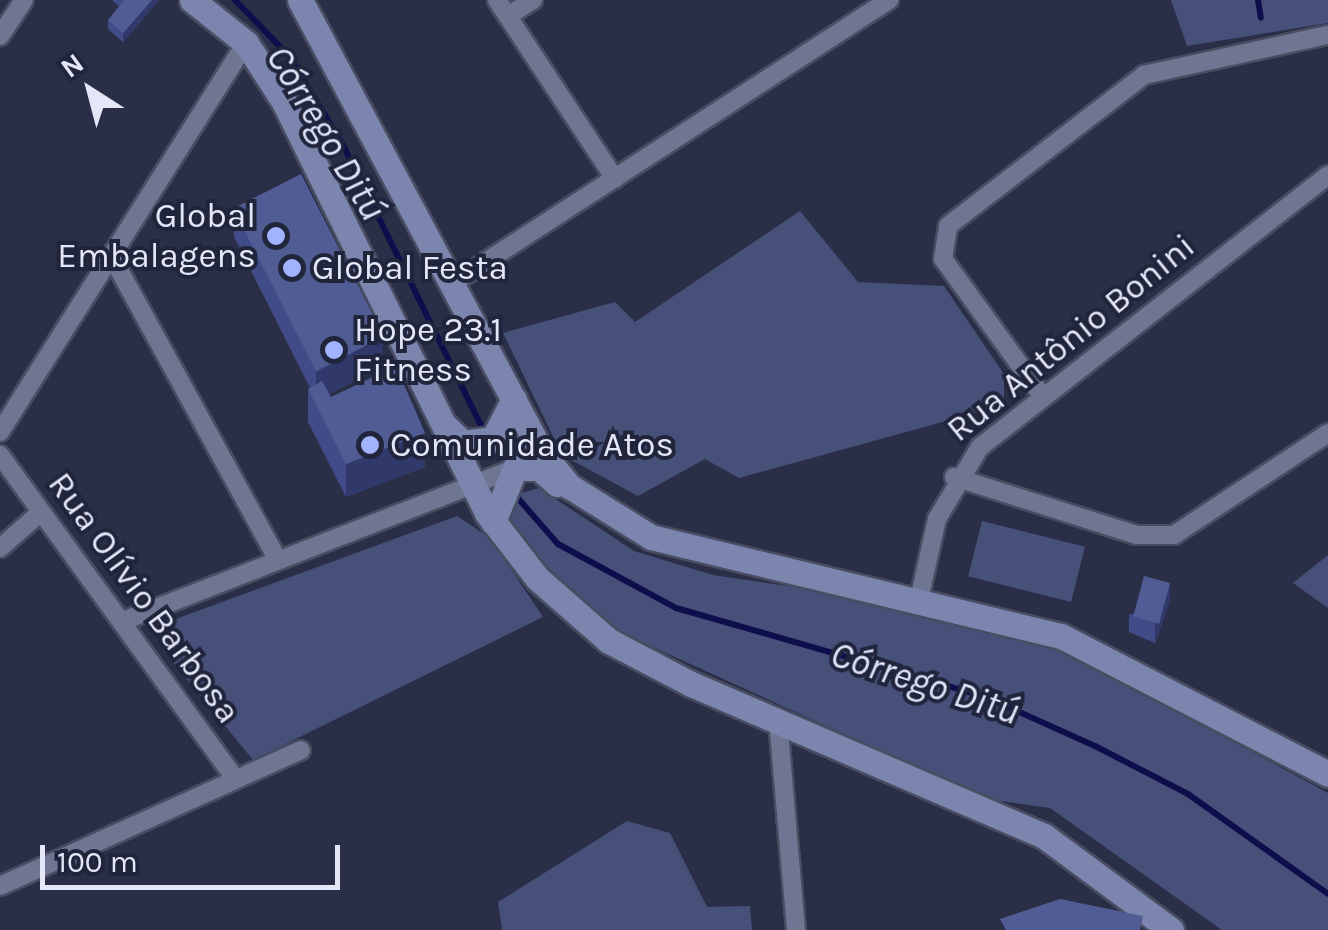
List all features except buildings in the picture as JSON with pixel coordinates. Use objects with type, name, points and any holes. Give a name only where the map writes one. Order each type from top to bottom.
[{"type":"main road","points":[[192,0],[246,43],[472,485],[493,522],[537,578],[609,641],[1044,836],[1171,930]]},
{"type":"main road","points":[[300,0],[514,398],[569,486],[640,531]]},
{"type":"main road","points":[[439,418],[457,440],[481,444],[508,423],[514,398]]},
{"type":"main road","points":[[493,522],[515,468],[538,468],[594,517],[920,595],[1096,651],[1328,774]]},
{"type":"street","points":[[0,36],[24,0]]},
{"type":"street","points":[[497,0],[615,179]]},
{"type":"street","points":[[508,16],[533,0]]},
{"type":"street","points":[[453,282],[889,0]]},
{"type":"street","points":[[1043,397],[944,259],[948,226],[1144,75],[1328,35]]},
{"type":"street","points":[[0,432],[246,43]]},
{"type":"street","name":"Rua Antônio Bonini","points":[[920,595],[954,477],[1043,397],[1328,175]]},
{"type":"street","points":[[112,258],[278,560]]},
{"type":"street","points":[[954,477],[1137,534],[1174,536],[1328,433]]},
{"type":"street","name":"Rua Olívio Barbosa","points":[[0,455],[235,779]]},
{"type":"street","points":[[122,621],[515,468]]},
{"type":"street","points":[[0,548],[40,513]]},
{"type":"street","points":[[778,720],[796,930]]},
{"type":"street","points":[[0,886],[300,750]]},
{"type":"shaded area","points":[[1171,0],[1328,0],[1328,23],[1187,46]]},
{"type":"shaded area","points":[[800,211],[858,282],[944,286],[1004,374],[1004,405],[739,478],[705,459],[638,496],[562,455],[503,333],[615,302],[635,322]]},
{"type":"shaded area","points":[[539,488],[634,551],[713,575],[915,605],[1057,647],[1328,793],[1328,930],[1222,930],[1050,808],[987,799],[622,633],[545,573],[508,524],[521,493]]},
{"type":"shaded area","points":[[457,516],[490,538],[543,617],[253,760],[163,650],[173,620]]},
{"type":"shaded area","points":[[982,521],[1085,547],[1071,602],[968,576]]},
{"type":"shaded area","points":[[1328,555],[1328,608],[1293,583]]},
{"type":"shaded area","points":[[627,821],[670,833],[707,907],[750,906],[752,930],[502,930],[498,902]]},
{"type":"waterway","name":"Córrego Ditú","points":[[235,0],[289,56],[343,145],[485,434]]},
{"type":"waterway","points":[[1258,0],[1261,18]]},
{"type":"waterway","name":"Córrego Ditú","points":[[516,496],[558,544],[676,608],[986,697],[1095,746],[1188,794],[1328,894]]},
{"type":"place","name":"Global Embalagens","points":[[276,236]]},
{"type":"place","name":"Global Festa","points":[[292,268]]},
{"type":"place","name":"Hope 23.1 Fitness","points":[[334,350]]},
{"type":"place","name":"Comunidade Atos","points":[[370,445]]}]
